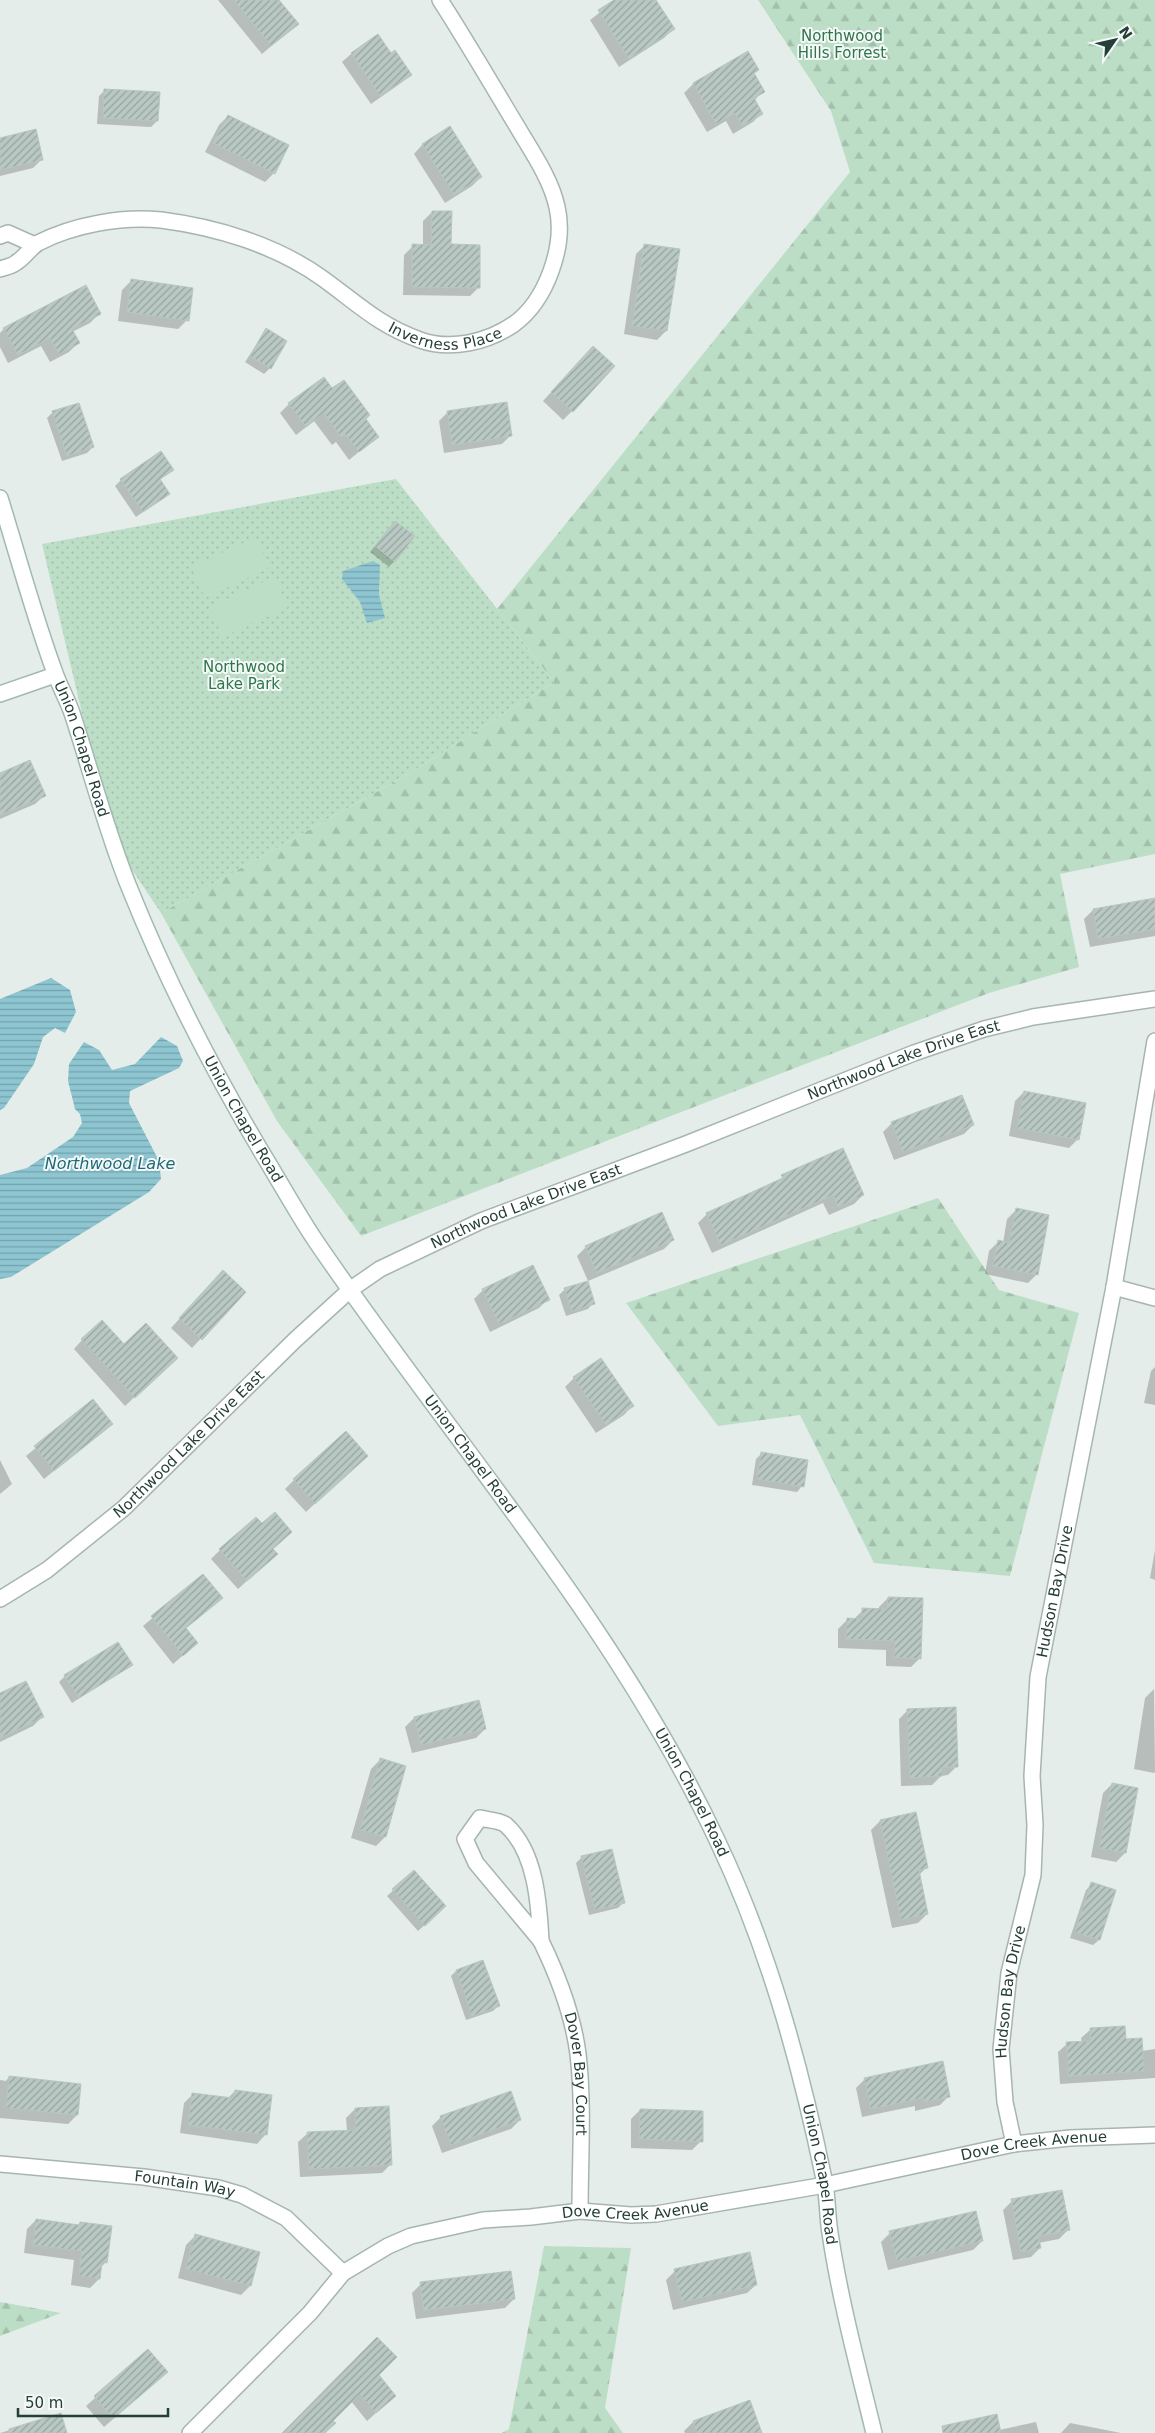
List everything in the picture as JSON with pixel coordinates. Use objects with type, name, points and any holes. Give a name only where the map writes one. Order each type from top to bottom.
[{"type":"street","name":"Inverness Place","points":[[0,269],[16,264],[35,245],[59,234],[84,226],[134,220],[158,220],[208,228],[255,243],[300,264],[321,277],[379,322],[422,341],[446,345],[470,343],[493,336],[514,324],[532,308],[546,288],[558,241],[558,208],[542,170],[467,42],[440,0]]},
{"type":"street","points":[[0,236],[8,233],[35,245]]},
{"type":"street","name":"Union Chapel Road","points":[[0,498],[55,675],[70,706],[112,840],[129,886],[188,1021],[235,1108],[304,1222],[604,1640],[695,1796],[737,1883],[771,1972],[796,2064],[825,2184],[830,2233],[849,2332],[874,2433]]},
{"type":"street","points":[[0,694],[55,675]]},
{"type":"street","name":"Northwood Lake Drive East","points":[[0,1599],[47,1570],[124,1508],[160,1476],[226,1406],[351,1289],[380,1268],[481,1221],[686,1144],[914,1053],[984,1029],[1033,1017],[1155,999]]},
{"type":"street","name":"Hudson Bay Drive","points":[[1014,2144],[1005,2102],[1002,2049],[1009,1972],[1033,1875],[1035,1825],[1032,1776],[1038,1676],[1114,1287],[1155,1041]]},
{"type":"street","points":[[1114,1287],[1155,1298]]},
{"type":"street","name":"Dover Bay Court","points":[[541,1941],[539,1907],[528,1862],[519,1841],[505,1824],[480,1818],[465,1840],[476,1863],[541,1941],[559,1978],[578,2052],[580,2076],[580,2211]]},
{"type":"street","name":"Dove Creek Avenue","points":[[190,2433],[310,2313],[343,2273],[388,2246],[411,2236],[483,2220],[580,2211],[631,2215],[656,2214],[825,2184],[1014,2144],[1070,2138],[1155,2135]]},
{"type":"street","name":"Fountain Way","points":[[0,2164],[144,2177],[218,2188],[242,2195],[286,2218],[343,2273]]},
{"type":"green space","name":"Northwood Hills Forrest","points":[[758,0],[1155,0],[1155,854],[1060,874],[1079,967],[989,993],[361,1236],[277,1121],[161,913],[410,773],[554,682],[497,609],[850,172],[831,111]]},
{"type":"green space","name":"Northwood Lake Park","points":[[396,479],[554,682],[410,773],[161,913],[112,840],[42,544]]},
{"type":"green space","points":[[256,537],[270,567],[205,598],[191,567]]},
{"type":"green space","points":[[274,577],[288,607],[223,637],[209,607]]},
{"type":"green space","points":[[938,1198],[999,1290],[1079,1313],[1010,1576],[874,1563],[800,1415],[718,1426],[626,1303]]},
{"type":"green space","points":[[544,2246],[631,2248],[605,2408],[623,2433],[502,2433],[509,2429]]},
{"type":"green space","points":[[0,2302],[61,2313],[0,2336]]},
{"type":"water","points":[[373,561],[380,565],[379,595],[385,618],[367,623],[360,602],[342,579],[343,571]]},
{"type":"water","points":[[51,978],[70,990],[76,1012],[65,1033],[55,1028],[43,1037],[34,1064],[4,1108],[0,1110],[0,999]]},
{"type":"water","name":"Northwood Lake","points":[[161,1037],[177,1046],[183,1061],[179,1068],[130,1091],[129,1103],[159,1161],[161,1179],[149,1192],[11,1277],[0,1279],[0,1175],[27,1168],[73,1137],[82,1123],[80,1114],[75,1109],[68,1081],[69,1064],[84,1042],[99,1050],[112,1070],[135,1064]]},
{"type":"building","points":[[234,0],[279,0],[299,24],[271,46]]},
{"type":"building","points":[[614,0],[656,0],[675,29],[629,59],[598,10]]},
{"type":"building","points":[[378,34],[391,53],[395,50],[412,75],[380,96],[351,53]]},
{"type":"building","points":[[748,51],[759,70],[754,73],[765,92],[754,98],[763,114],[742,126],[735,113],[716,124],[693,83]]},
{"type":"building","points":[[104,89],[160,92],[158,121],[103,118]]},
{"type":"building","points":[[228,115],[289,145],[275,174],[213,143]]},
{"type":"building","points":[[450,126],[482,177],[454,195],[422,144]]},
{"type":"building","points":[[36,129],[43,160],[0,170],[0,138]]},
{"type":"building","points":[[432,211],[452,211],[451,244],[480,245],[480,288],[412,287],[412,244],[431,245]]},
{"type":"building","points":[[644,244],[680,249],[667,331],[632,326]]},
{"type":"building","points":[[131,279],[193,288],[189,321],[127,312]]},
{"type":"building","points":[[86,285],[101,314],[72,329],[80,343],[59,354],[50,338],[18,355],[3,328]]},
{"type":"building","points":[[266,328],[287,341],[271,369],[250,356]]},
{"type":"building","points":[[593,346],[615,366],[573,412],[551,392]]},
{"type":"building","points":[[324,377],[332,388],[344,380],[370,415],[366,419],[379,437],[359,452],[345,434],[341,437],[324,413],[306,427],[288,403]]},
{"type":"building","points":[[507,402],[512,436],[452,445],[447,411]]},
{"type":"building","points":[[79,403],[94,447],[67,456],[52,411]]},
{"type":"building","points":[[161,451],[174,470],[160,479],[170,494],[143,512],[120,479]]},
{"type":"building","points":[[395,521],[415,536],[395,562],[375,546]]},
{"type":"building","points":[[30,760],[46,796],[0,815],[0,773]]},
{"type":"building","points":[[1155,898],[1155,929],[1098,939],[1093,909]]},
{"type":"building","points":[[1024,1091],[1086,1103],[1079,1140],[1017,1128]]},
{"type":"building","points":[[962,1095],[974,1125],[903,1152],[891,1122]]},
{"type":"building","points":[[843,1148],[864,1195],[838,1207],[833,1195],[721,1245],[706,1213],[783,1178],[781,1175]]},
{"type":"building","points":[[1016,1208],[1049,1215],[1038,1275],[993,1266],[998,1240],[1009,1243]]},
{"type":"building","points":[[662,1212],[674,1240],[597,1273],[585,1246]]},
{"type":"building","points":[[533,1265],[550,1300],[499,1324],[482,1289]]},
{"type":"building","points":[[223,1270],[246,1292],[202,1340],[179,1318]]},
{"type":"building","points":[[588,1281],[595,1304],[572,1311],[564,1288]]},
{"type":"building","points":[[102,1320],[124,1344],[146,1323],[178,1358],[135,1398],[81,1339]]},
{"type":"building","points":[[601,1358],[634,1406],[606,1425],[573,1377]]},
{"type":"building","points":[[93,1399],[113,1424],[54,1471],[34,1446]]},
{"type":"building","points":[[346,1431],[368,1456],[315,1504],[293,1479]]},
{"type":"building","points":[[761,1452],[808,1460],[804,1487],[757,1479]]},
{"type":"building","points":[[275,1512],[292,1532],[273,1549],[278,1554],[247,1581],[219,1549],[256,1517],[262,1523]]},
{"type":"building","points":[[203,1574],[223,1598],[186,1628],[198,1643],[183,1656],[151,1616]]},
{"type":"building","points":[[888,1597],[923,1598],[921,1659],[894,1657],[895,1641],[846,1639],[847,1618],[862,1619],[862,1608],[887,1609]]},
{"type":"building","points":[[118,1642],[133,1665],[79,1698],[64,1675]]},
{"type":"building","points":[[26,1681],[44,1717],[0,1738],[0,1693]]},
{"type":"building","points":[[479,1700],[486,1729],[421,1745],[414,1717]]},
{"type":"building","points":[[956,1707],[958,1767],[942,1767],[942,1776],[910,1778],[907,1709]]},
{"type":"building","points":[[380,1758],[406,1766],[386,1837],[360,1830]]},
{"type":"building","points":[[1112,1783],[1138,1788],[1126,1853],[1099,1848]]},
{"type":"building","points":[[916,1812],[928,1868],[919,1870],[928,1914],[901,1920],[880,1820]]},
{"type":"building","points":[[612,1849],[625,1903],[595,1910],[581,1856]]},
{"type":"building","points":[[414,1870],[446,1906],[425,1926],[392,1889]]},
{"type":"building","points":[[1091,1882],[1116,1890],[1100,1940],[1075,1932]]},
{"type":"building","points":[[483,1960],[500,2006],[472,2016],[456,1970]]},
{"type":"building","points":[[1125,2026],[1126,2039],[1142,2038],[1144,2071],[1069,2076],[1066,2042],[1091,2041],[1090,2028]]},
{"type":"building","points":[[943,2061],[950,2097],[924,2102],[923,2098],[871,2109],[864,2078]]},
{"type":"building","points":[[9,2076],[81,2084],[78,2115],[6,2108]]},
{"type":"building","points":[[235,2090],[272,2095],[267,2135],[188,2125],[192,2093],[233,2098]]},
{"type":"building","points":[[511,2091],[521,2120],[451,2145],[440,2116]]},
{"type":"building","points":[[389,2106],[392,2165],[309,2169],[307,2132],[356,2130],[355,2108]]},
{"type":"building","points":[[640,2109],[703,2111],[703,2142],[639,2139]]},
{"type":"building","points":[[1062,2190],[1070,2230],[1038,2236],[1041,2248],[1021,2252],[1011,2199]]},
{"type":"building","points":[[976,2211],[983,2241],[897,2261],[889,2231]]},
{"type":"building","points":[[36,2219],[79,2225],[80,2222],[112,2226],[107,2263],[102,2262],[100,2279],[79,2276],[82,2251],[33,2245]]},
{"type":"building","points":[[195,2234],[260,2252],[251,2286],[186,2269]]},
{"type":"building","points":[[750,2252],[757,2285],[682,2302],[674,2269]]},
{"type":"building","points":[[511,2271],[515,2299],[424,2310],[420,2282]]},
{"type":"building","points":[[377,2337],[397,2357],[379,2375],[396,2396],[376,2413],[360,2394],[333,2421],[336,2423],[325,2433],[282,2433]]},
{"type":"building","points":[[148,2349],[168,2372],[113,2419],[94,2396]]},
{"type":"building","points":[[750,2400],[762,2433],[697,2433],[693,2421]]},
{"type":"building","points":[[61,2413],[67,2433],[9,2433],[9,2429]]},
{"type":"building","points":[[997,2414],[1001,2433],[943,2433],[942,2426]]}]
